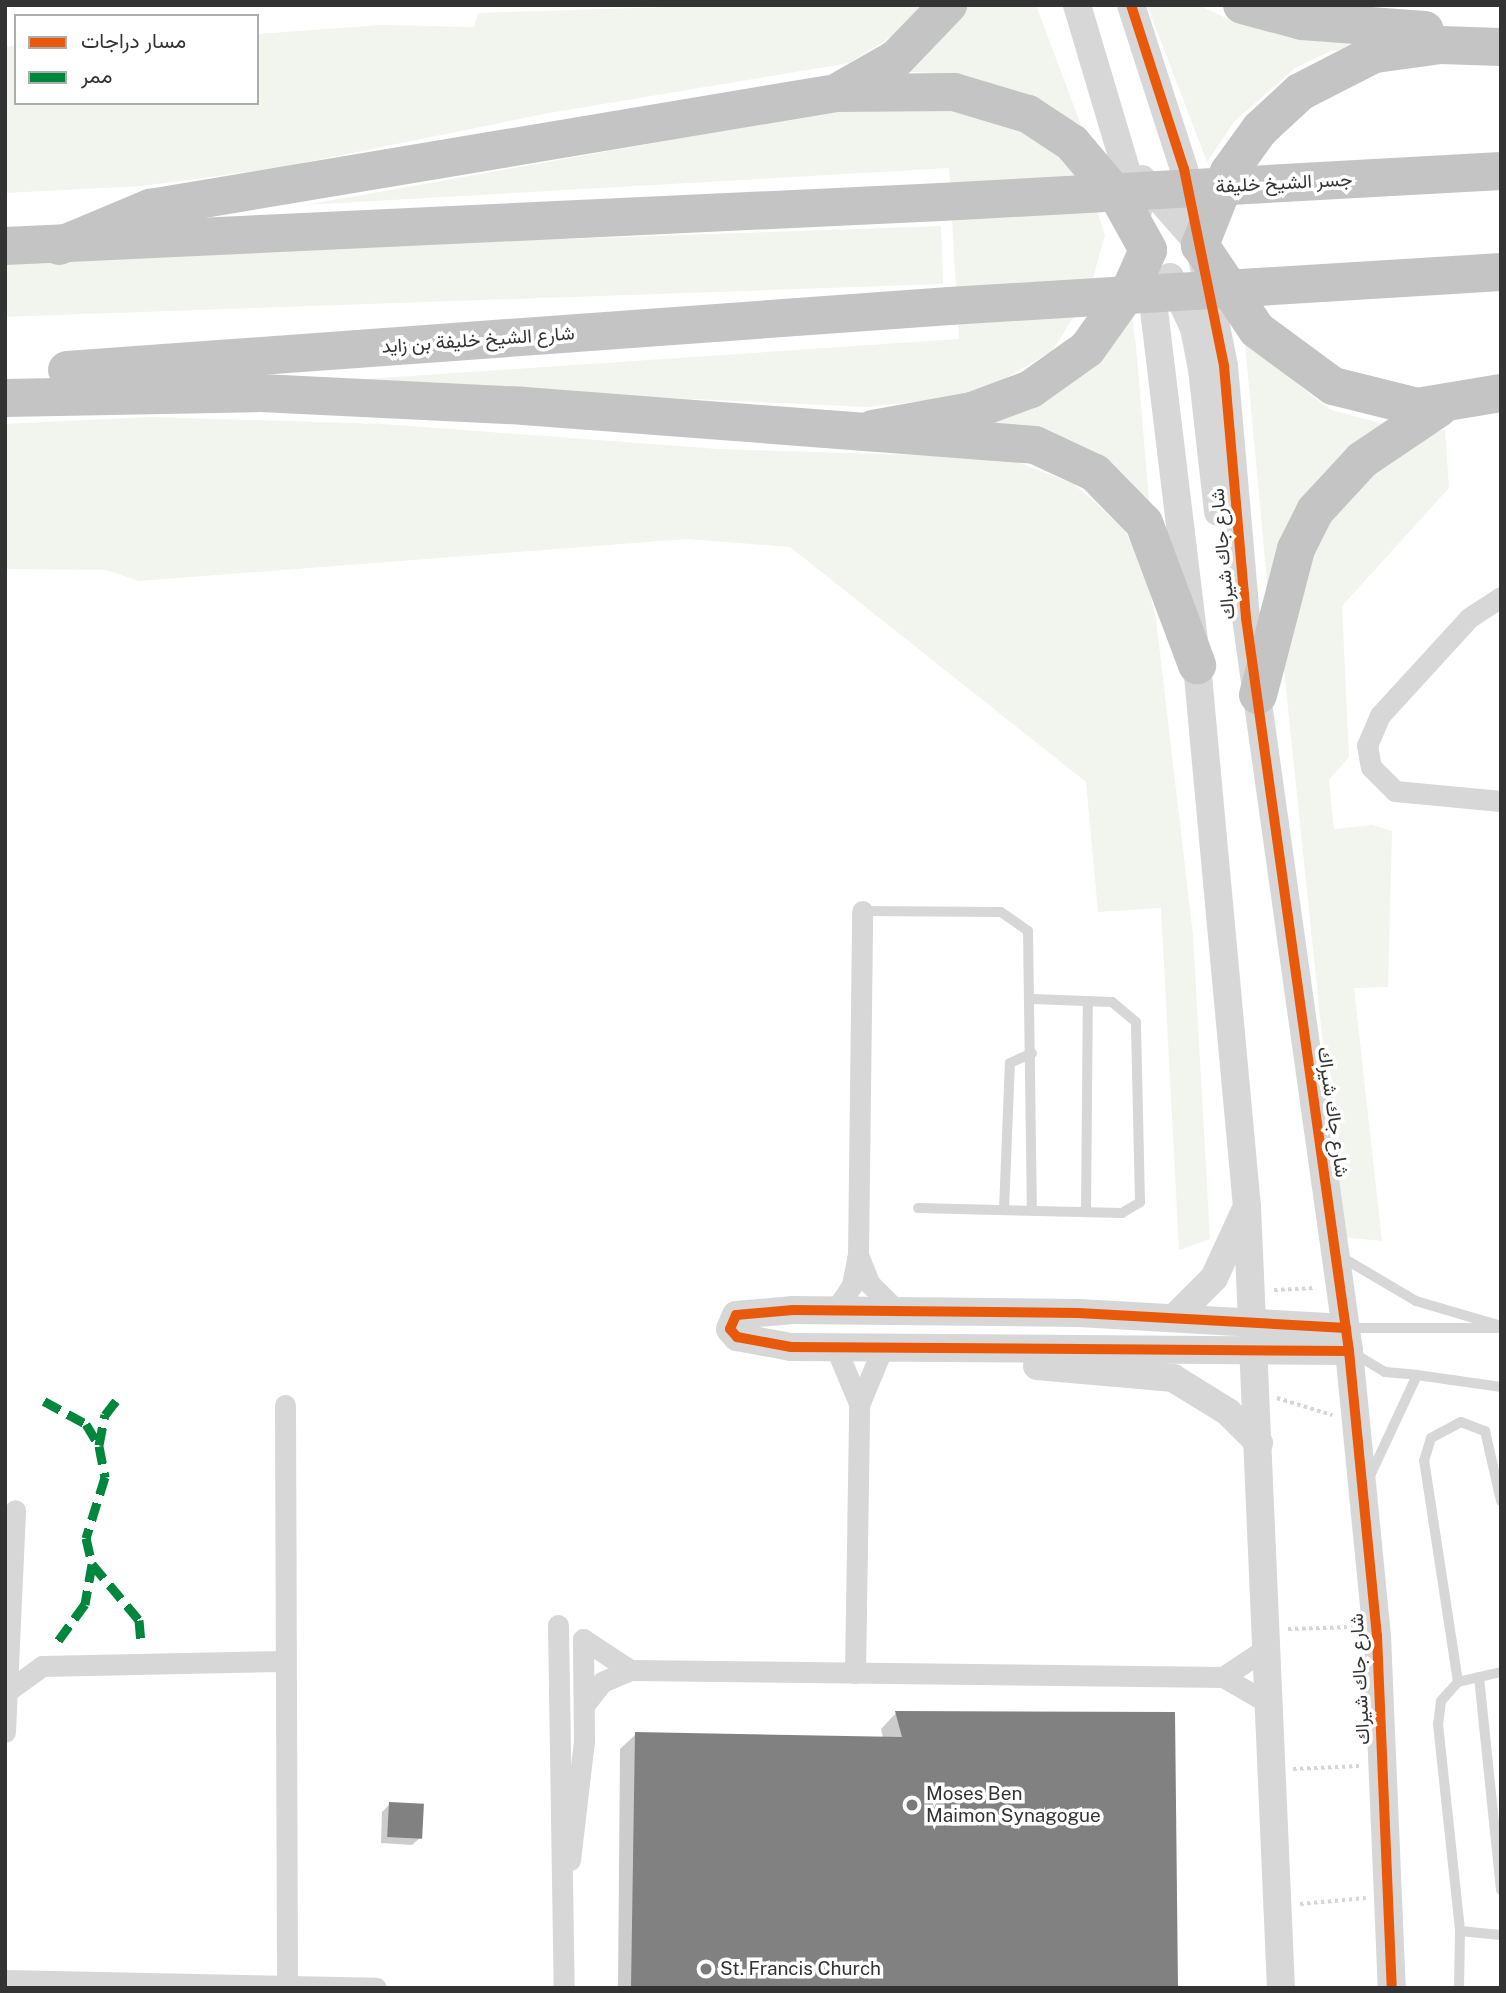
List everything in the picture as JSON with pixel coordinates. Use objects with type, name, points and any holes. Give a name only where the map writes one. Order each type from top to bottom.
[{"type":"highway","points":[[836,93],[897,58],[948,5]]},
{"type":"highway","points":[[1242,5],[1382,40],[1491,46]]},
{"type":"highway","points":[[1382,40],[1307,87],[1260,129],[1229,172],[1200,245],[1240,311],[1295,364],[1353,394],[1439,408]]},
{"type":"highway","points":[[5,246],[59,246],[150,208],[836,93],[954,92],[1028,114],[1090,160],[1147,250],[1111,321],[1054,376],[972,411],[873,429]]},
{"type":"highway","name":"جسر الشيخ خليفة","points":[[59,246],[1501,171]]},
{"type":"highway","name":"شارع الشيخ خليفة بن زايد","points":[[5,374],[950,306],[1501,272]]},
{"type":"highway","points":[[5,398],[261,393],[873,429],[1013,440],[1056,452],[1095,472],[1130,504],[1155,543],[1197,665]]},
{"type":"highway","points":[[1258,695],[1296,549],[1315,511],[1362,460],[1439,408],[1501,393]]},
{"type":"street","name":"شارع جاك شيراك","points":[[1077,5],[1124,156],[1147,250],[1197,665],[1247,1207],[1281,1988]]},
{"type":"street","name":"شارع جاك شيراك","points":[[1131,5],[1184,169],[1224,366],[1246,618],[1348,1339],[1376,1626],[1392,1988]]},
{"type":"street","points":[[1124,156],[1166,210],[1200,245],[1155,332]]},
{"type":"street","points":[[1184,169],[1147,250],[1177,285],[1202,369],[1226,589],[1246,618]]},
{"type":"street","points":[[1501,597],[1469,618],[1397,696],[1373,724],[1367,745],[1371,767],[1395,791],[1501,801]]},
{"type":"street","points":[[834,1311],[852,1285],[858,1255],[862,911]]},
{"type":"street","points":[[1175,1317],[1214,1278],[1247,1207]]},
{"type":"street","points":[[858,1255],[870,1284],[898,1312]]},
{"type":"street","points":[[898,1312],[1251,1321],[1348,1339],[1252,1350],[792,1347],[737,1337],[730,1329],[741,1314],[898,1312]]},
{"type":"street","points":[[835,1346],[859,1405]]},
{"type":"street","points":[[855,1673],[859,1405],[883,1347]]},
{"type":"street","points":[[972,1348],[1017,1366],[1172,1378],[1228,1412],[1259,1443]]},
{"type":"street","points":[[285,1405],[287,1986]]},
{"type":"street","points":[[5,1732],[13,1643],[15,1510]]},
{"type":"street","points":[[558,1625],[564,1988]]},
{"type":"street","points":[[563,1892],[573,1849],[584,1704],[583,1639],[630,1670]]},
{"type":"street","points":[[1223,1676],[1265,1639]]},
{"type":"street","points":[[13,1643],[42,1665]]},
{"type":"street","points":[[9,1689],[42,1665],[285,1661]]},
{"type":"street","points":[[584,1704],[602,1682],[630,1670],[1223,1676],[1268,1703]]},
{"type":"street","points":[[5,1980],[376,1988]]},
{"type":"lane","points":[[862,911],[1009,915],[1032,939],[1032,1210]]},
{"type":"lane","points":[[918,1208],[1127,1212],[1142,1191],[1138,1030],[1120,1005],[1033,999]]},
{"type":"lane","points":[[1086,1212],[1088,1001]]},
{"type":"lane","points":[[1004,1210],[1010,1063],[1032,1054]]},
{"type":"lane","points":[[1335,1254],[1416,1301],[1501,1327]]},
{"type":"lane","points":[[1348,1339],[1501,1327]]},
{"type":"lane","points":[[1348,1339],[1385,1372],[1501,1387]]},
{"type":"lane","points":[[1363,1492],[1417,1375]]},
{"type":"lane","points":[[1458,1682],[1424,1461],[1431,1438],[1461,1422],[1485,1431],[1501,1501]]},
{"type":"lane","points":[[1460,1988],[1460,1931],[1438,1724],[1441,1701],[1458,1682],[1501,1672]]},
{"type":"lane","points":[[1479,1677],[1501,1890]]},
{"type":"lane","points":[[1460,1931],[1501,1935]]},
{"type":"path","points":[[1272,1290],[1340,1288]]},
{"type":"path","points":[[1254,1392],[1318,1415],[1355,1414]]},
{"type":"path","points":[[1265,1639],[1376,1626]]},
{"type":"path","points":[[1271,1770],[1382,1765]]},
{"type":"path","points":[[1277,1906],[1388,1896]]},
{"type":"shaded area","points":[[731,5],[926,5],[910,25],[849,63],[549,113],[283,167],[142,186],[5,193],[5,46],[14,46],[14,105],[259,105],[259,34],[382,25],[474,27],[478,13]]},
{"type":"shaded area","points":[[952,5],[1036,5],[1081,125],[1018,92],[938,73],[889,71]]},
{"type":"shaded area","points":[[1147,5],[1199,5],[1234,22],[1393,43],[1331,51],[1295,68],[1234,122],[1207,162]]},
{"type":"shaded area","points":[[973,107],[1081,161],[1105,235],[1089,293],[1052,351],[1004,379],[958,397],[867,407],[322,382],[959,339],[949,168],[305,205],[835,111]]},
{"type":"shaded area","points":[[941,226],[943,284],[7,317],[5,259]]},
{"type":"shaded area","points":[[1131,308],[1150,512],[1134,512],[974,428]]},
{"type":"shaded area","points":[[1245,343],[1331,410],[1396,427],[1268,593]]},
{"type":"shaded area","points":[[150,417],[383,424],[718,449],[1007,458],[1074,484],[1124,529],[1144,568],[1156,619],[1193,935],[1210,1239],[1179,1250],[1161,908],[1098,912],[1086,782],[790,547],[686,539],[139,581],[106,570],[5,569],[5,424]]},
{"type":"shaded area","points":[[1445,429],[1449,488],[1342,606],[1349,757],[1329,780],[1334,829],[1372,825],[1392,831],[1388,987],[1354,988],[1382,1241],[1343,1237],[1282,651],[1307,532],[1413,442]]},
{"type":"building","points":[[895,1711],[1175,1712],[1178,1988],[631,1988],[635,1732],[902,1737]]},
{"type":"building","points":[[389,1802],[424,1804],[422,1839],[387,1837]]},
{"type":"marked path","points":[[44,1401],[86,1424],[99,1446],[105,1477],[86,1538],[92,1564],[85,1604],[58,1641]]},
{"type":"marked path","points":[[99,1445],[105,1415],[116,1401]]},
{"type":"marked path","points":[[92,1564],[139,1620],[141,1643]]},
{"type":"cycle path","points":[[1131,5],[1184,169],[1224,366],[1246,618],[1349,1351],[1377,1636],[1392,1988]]},
{"type":"cycle path","points":[[1346,1328],[1078,1313],[793,1310],[736,1315],[730,1329],[737,1337],[791,1347],[1349,1351]]},
{"type":"place","name":"Moses Ben Maimon Synagogue","points":[[912,1805]]},
{"type":"place","name":"St. Francis Church","points":[[706,1969]]}]
